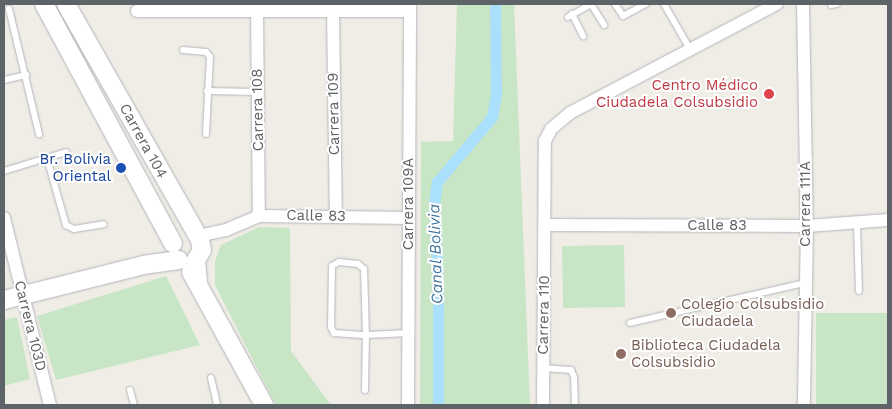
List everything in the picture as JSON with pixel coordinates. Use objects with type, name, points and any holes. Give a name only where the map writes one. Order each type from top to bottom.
[{"type":"street","name":"Carrera 104","points":[[44,4],[184,255],[264,405]]},
{"type":"street","name":"Carrera 104","points":[[66,4],[202,245],[184,255]]},
{"type":"street","name":"Carrera 110","points":[[543,405],[545,141],[551,129],[570,113],[777,4]]},
{"type":"street","name":"Carrera 111A","points":[[803,4],[806,226],[804,405]]},
{"type":"street","points":[[137,11],[181,7],[257,7],[332,11],[410,7]]},
{"type":"street","name":"Carrera 108","points":[[257,7],[259,216]]},
{"type":"street","name":"Carrera 109A","points":[[408,405],[410,7]]},
{"type":"street","name":"Carrera 109","points":[[332,11],[336,216]]},
{"type":"street","name":"Calle 83","points":[[184,255],[226,230],[259,216],[409,218]]},
{"type":"street","name":"Carrera 103D","points":[[4,218],[50,405]]},
{"type":"street","name":"Calle 83","points":[[545,225],[806,226],[857,225],[888,220]]},
{"type":"street","name":"Calle 83","points":[[196,235],[226,230]]},
{"type":"street","points":[[4,300],[184,255],[181,234],[196,235]]},
{"type":"lane","points":[[583,36],[570,16],[591,4],[604,24]]},
{"type":"lane","points":[[614,4],[624,16],[646,4]]},
{"type":"lane","points":[[664,4],[691,50]]},
{"type":"lane","points":[[9,9],[39,134]]},
{"type":"lane","points":[[183,50],[208,54],[206,134]]},
{"type":"lane","points":[[4,80],[26,75]]},
{"type":"lane","points":[[207,92],[258,92]]},
{"type":"lane","points":[[4,171],[66,152]]},
{"type":"lane","points":[[47,158],[66,224],[74,229],[104,224]]},
{"type":"lane","points":[[857,225],[859,291]]},
{"type":"lane","points":[[365,390],[366,335],[364,269],[358,264],[336,263],[331,269],[332,331],[338,334],[366,335],[408,333]]},
{"type":"lane","points":[[630,322],[805,283]]},
{"type":"lane","points":[[543,368],[571,370],[574,377],[575,405]]},
{"type":"lane","points":[[211,378],[217,405]]},
{"type":"lane","points":[[130,390],[134,405]]},
{"type":"green space","points":[[457,4],[514,4],[530,405],[420,405],[421,142],[453,141]]},
{"type":"green space","points":[[259,227],[290,228],[291,351],[331,405],[276,405],[215,285],[215,261],[221,245]]},
{"type":"green space","points":[[624,245],[625,307],[563,308],[562,246]]},
{"type":"green space","points":[[166,276],[200,345],[56,380],[37,316]]},
{"type":"green space","points":[[816,313],[888,313],[888,405],[816,405]]},
{"type":"green space","points":[[17,317],[30,379],[4,386],[4,320]]},
{"type":"waterway","name":"Canal Bolivia","points":[[438,405],[438,284],[434,205],[437,182],[492,117],[496,95],[495,4]]},
{"type":"place","name":"Centro Médico Ciudadela Colsubsidio","points":[[769,94]]},
{"type":"place","name":"Br. Bolivia Oriental","points":[[121,168]]},
{"type":"place","name":"Colegio Colsubsidio Ciudadela","points":[[671,313]]},
{"type":"place","name":"Biblioteca Ciudadela Colsubsidio","points":[[621,354]]}]
